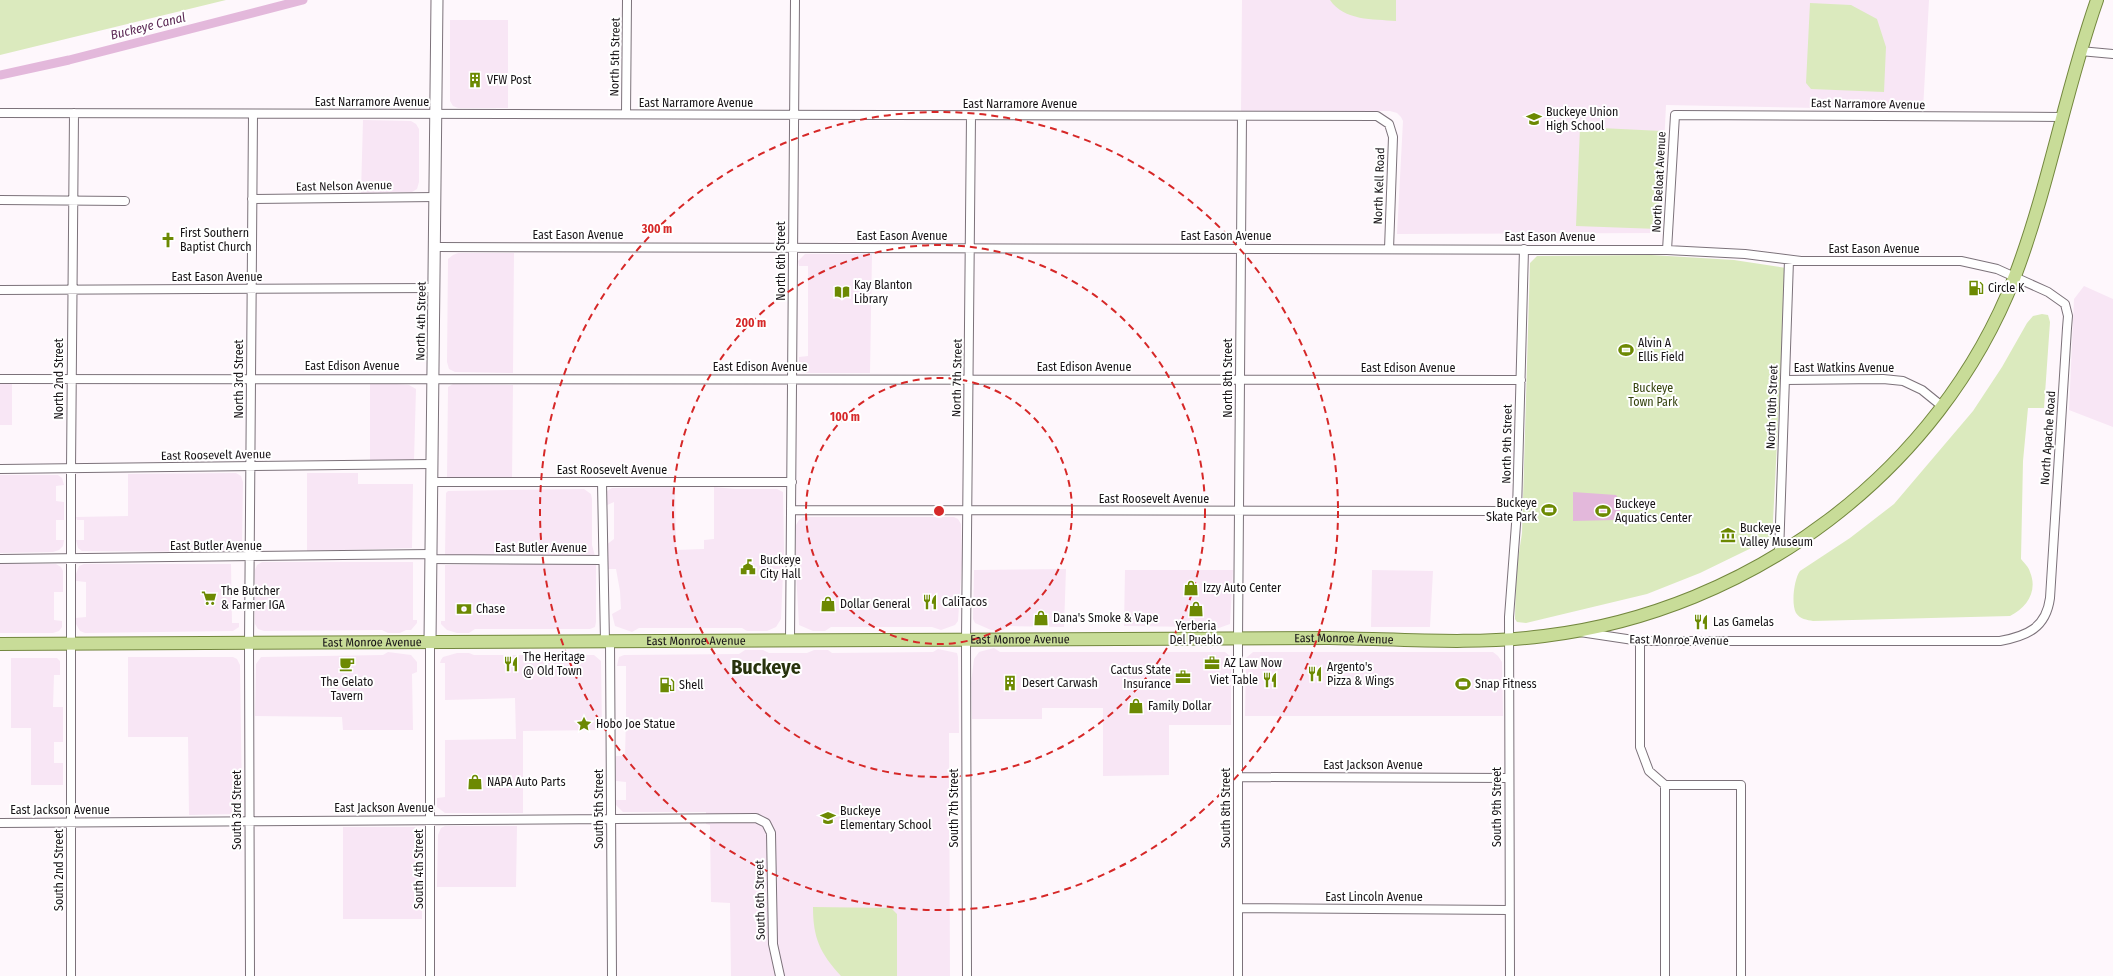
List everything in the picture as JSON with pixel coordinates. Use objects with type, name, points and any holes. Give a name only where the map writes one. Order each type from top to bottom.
[{"type":"main road","points":[[1576,631],[1634,618],[1689,599],[1724,584],[1779,554],[1830,520],[1878,478],[1942,407],[1979,353],[2014,277],[2032,228],[2080,51],[2097,0]]},
{"type":"main road","name":"East Monroe Avenue","points":[[0,644],[70,645],[430,642],[1509,639],[1576,631]]},
{"type":"street","name":"North 4th Street","points":[[430,642],[437,0]]},
{"type":"street","name":"North 5th Street","points":[[626,114],[627,0]]},
{"type":"street","name":"North 6th Street","points":[[790,641],[795,0]]},
{"type":"street","points":[[2080,51],[2113,54]]},
{"type":"street","name":"East Narramore Avenue","points":[[0,113],[1377,116],[1389,124]]},
{"type":"street","name":"North 2nd Street","points":[[70,645],[70,469],[74,113]]},
{"type":"street","name":"North 3rd Street","points":[[249,644],[253,114]]},
{"type":"street","name":"East Narramore Avenue","points":[[1675,115],[2062,117]]},
{"type":"street","name":"North Beloat Avenue","points":[[1667,250],[1675,115]]},
{"type":"street","name":"North 7th Street","points":[[966,640],[971,116]]},
{"type":"street","name":"North 8th Street","points":[[1238,640],[1242,116]]},
{"type":"street","name":"North Kell Road","points":[[1389,124],[1393,137],[1389,249]]},
{"type":"street","name":"East Nelson Avenue","points":[[252,199],[436,197]]},
{"type":"street","points":[[0,200],[125,201]]},
{"type":"street","name":"East Eason Avenue","points":[[435,247],[1667,250],[1745,254],[1789,260],[1961,261],[1997,269],[2014,277]]},
{"type":"street","name":"North 9th Street","points":[[1509,639],[1511,583],[1518,511],[1524,249]]},
{"type":"street","name":"North 10th Street","points":[[1779,554],[1789,260]]},
{"type":"street","name":"North Apache Road","points":[[2014,277],[2058,298],[2065,304],[2068,316],[2050,598],[2048,610],[2036,627]]},
{"type":"street","name":"East Eason Avenue","points":[[0,290],[434,288]]},
{"type":"street","name":"East Edison Avenue","points":[[0,378],[1521,380]]},
{"type":"street","name":"East Watkins Avenue","points":[[1785,380],[1883,379],[1903,381],[1922,390],[1942,407]]},
{"type":"street","name":"East Roosevelt Avenue","points":[[0,469],[432,464]]},
{"type":"street","name":"East Roosevelt Avenue","points":[[432,482],[792,482]]},
{"type":"street","points":[[602,482],[603,560],[608,642]]},
{"type":"street","name":"East Roosevelt Avenue","points":[[791,510],[1518,511]]},
{"type":"street","name":"East Butler Avenue","points":[[0,559],[431,557],[603,560]]},
{"type":"street","name":"East Monroe Avenue","points":[[1576,631],[1640,641],[2000,641],[2014,638],[2036,627]]},
{"type":"street","name":"South 9th Street","points":[[1509,639],[1510,976]]},
{"type":"street","name":"South 7th Street","points":[[966,640],[967,976]]},
{"type":"street","name":"South 8th Street","points":[[1238,640],[1238,976]]},
{"type":"street","points":[[1640,641],[1640,747],[1649,771],[1665,785],[1741,785],[1741,976]]},
{"type":"street","name":"South 4th Street","points":[[430,642],[430,976]]},
{"type":"street","name":"South 5th Street","points":[[608,642],[612,976]]},
{"type":"street","name":"South 3rd Street","points":[[249,644],[250,976]]},
{"type":"street","name":"South 2nd Street","points":[[70,645],[70,976]]},
{"type":"street","name":"East Jackson Avenue","points":[[1238,777],[1509,778]]},
{"type":"street","points":[[1665,785],[1665,976]]},
{"type":"street","name":"East Jackson Avenue","points":[[0,822],[746,817],[756,818],[766,823]]},
{"type":"street","name":"South 6th Street","points":[[766,823],[771,833],[773,944],[780,976]]},
{"type":"street","name":"East Lincoln Avenue","points":[[1238,908],[1509,910]]},
{"type":"shaded area","name":"Buckeye Union High School","points":[[1242,0],[1929,0],[1923,110],[1666,105],[1660,228],[1658,233],[1397,234],[1403,121],[1401,117],[1397,113],[1390,111],[1241,111]]},
{"type":"shaded area","points":[[450,20],[508,20],[508,108],[458,108],[453,106],[450,101]]},
{"type":"shaded area","points":[[363,120],[411,121],[416,124],[419,129],[419,182],[417,189],[412,192],[361,193]]},
{"type":"shaded area","points":[[458,253],[514,253],[513,373],[455,372],[449,369],[447,362],[448,259]]},
{"type":"shaded area","points":[[805,254],[872,254],[870,373],[803,373],[799,370],[799,357],[808,356],[808,266],[799,266],[798,261]]},
{"type":"shaded area","points":[[2084,286],[2113,299],[2113,427],[2069,410],[2074,299]]},
{"type":"shaded area","points":[[370,382],[409,385],[416,389],[414,460],[370,460]]},
{"type":"shaded area","points":[[0,384],[12,384],[12,425],[0,425]]},
{"type":"shaded area","points":[[453,384],[513,385],[512,479],[447,477],[448,387]]},
{"type":"shaded area","points":[[236,473],[241,476],[243,482],[242,545],[237,549],[227,552],[82,551],[78,548],[76,540],[84,540],[84,520],[77,520],[76,517],[128,516],[128,474]]},
{"type":"shaded area","points":[[307,473],[358,473],[358,484],[413,484],[412,548],[307,551]]},
{"type":"shaded area","points":[[0,475],[58,475],[62,478],[64,485],[56,486],[56,501],[64,502],[64,520],[56,520],[56,540],[64,540],[63,546],[59,550],[53,552],[0,553]]},
{"type":"shaded area","points":[[675,487],[676,550],[704,549],[704,540],[714,539],[714,487],[735,489],[777,489],[783,492],[784,551],[781,619],[776,627],[767,631],[747,631],[742,628],[639,628],[632,632],[615,626],[612,614],[621,609],[620,591],[616,569],[607,569],[606,545],[614,539],[614,502],[605,506],[607,491],[612,488]]},
{"type":"shaded area","points":[[584,489],[591,494],[592,499],[592,545],[595,556],[445,555],[446,493],[448,491]]},
{"type":"shaded area","points":[[1573,492],[1616,495],[1620,501],[1620,514],[1615,520],[1573,521]]},
{"type":"shaded area","points":[[803,517],[954,517],[958,519],[961,524],[962,563],[958,621],[955,625],[941,630],[932,627],[831,627],[825,631],[813,631],[799,625],[796,572],[796,525]]},
{"type":"shaded area","points":[[262,562],[413,562],[413,620],[417,620],[417,623],[411,630],[406,630],[400,633],[388,633],[382,630],[264,631],[258,629],[255,624],[255,570],[257,565]]},
{"type":"shaded area","points":[[596,563],[596,622],[595,627],[590,629],[475,629],[469,633],[457,633],[447,630],[441,624],[441,621],[445,621],[445,565]]},
{"type":"shaded area","points":[[0,564],[56,564],[61,567],[63,571],[63,592],[54,592],[54,620],[62,621],[62,627],[59,631],[53,633],[0,633]]},
{"type":"shaded area","points":[[84,564],[231,564],[232,623],[239,623],[239,627],[233,631],[85,633],[80,631],[76,624],[75,618],[86,617],[86,582],[76,581],[76,574],[79,566]]},
{"type":"shaded area","points":[[1066,569],[1064,627],[1008,626],[1003,630],[991,630],[975,623],[973,619],[974,570]]},
{"type":"shaded area","points":[[1125,570],[1233,570],[1230,624],[1216,629],[1202,630],[1197,627],[1124,626]]},
{"type":"shaded area","points":[[1372,570],[1433,571],[1430,627],[1371,627]]},
{"type":"shaded area","points":[[994,648],[1000,652],[1225,652],[1230,656],[1231,660],[1231,725],[1169,725],[1169,775],[1103,776],[1103,708],[1042,708],[1042,719],[972,719],[971,683],[974,659],[979,652]]},
{"type":"shaded area","name":"Buckeye Elementary School","points":[[938,649],[957,653],[958,657],[959,733],[949,733],[950,976],[731,976],[730,903],[711,902],[710,825],[706,824],[706,812],[623,812],[616,805],[616,800],[626,800],[626,782],[616,781],[616,756],[625,756],[626,718],[626,666],[617,666],[619,657],[624,655],[739,654],[745,650],[763,650],[769,653],[807,653],[814,650],[828,650],[832,653],[933,652]]},
{"type":"shaded area","points":[[388,652],[411,655],[417,662],[417,672],[412,674],[413,730],[343,730],[342,717],[255,716],[256,664],[261,657],[383,655]]},
{"type":"shaded area","points":[[1253,652],[1493,652],[1502,662],[1503,716],[1245,716],[1246,658]]},
{"type":"shaded area","points":[[457,653],[469,653],[474,655],[594,655],[601,661],[602,730],[523,731],[523,813],[445,813],[437,807],[437,798],[445,797],[445,740],[516,739],[515,698],[445,700],[445,663],[440,663],[443,657]]},
{"type":"shaded area","points":[[128,657],[233,657],[237,659],[240,665],[242,808],[237,814],[189,815],[188,737],[128,737]]},
{"type":"shaded area","points":[[11,658],[57,658],[60,661],[60,675],[54,675],[53,707],[63,707],[63,742],[54,742],[54,763],[63,763],[63,785],[31,785],[31,728],[11,728]]},
{"type":"shaded area","points":[[445,826],[517,826],[516,887],[437,887],[438,835],[441,828]]},
{"type":"shaded area","points":[[343,827],[415,827],[420,831],[422,836],[422,919],[343,919]]},
{"type":"green space","points":[[0,0],[226,0],[0,55]]},
{"type":"green space","points":[[1330,0],[1396,0],[1396,21],[1360,18],[1343,12]]},
{"type":"green space","points":[[1810,3],[1851,5],[1877,19],[1886,47],[1884,92],[1811,89],[1806,83]]},
{"type":"green space","points":[[1580,127],[1662,131],[1658,229],[1576,226]]},
{"type":"green space","name":"Buckeye Town Park","points":[[1651,255],[1734,260],[1786,268],[1773,521],[1774,537],[1700,573],[1647,594],[1526,623],[1517,622],[1515,619],[1516,572],[1522,533],[1530,263],[1537,256]]},
{"type":"green space","points":[[2042,314],[2048,315],[2050,322],[2044,408],[2028,408],[2023,461],[2021,559],[2028,567],[2033,586],[2032,592],[2026,604],[2010,616],[1813,621],[1800,617],[1794,609],[1793,598],[1796,580],[1800,571],[1850,538],[1894,504],[1973,411],[2002,367],[2027,323],[2033,316]]},
{"type":"green space","points":[[813,907],[891,908],[897,914],[897,976],[841,976],[828,960],[819,944],[814,928]]},
{"type":"waterway","name":"Buckeye Canal","points":[[0,75],[69,60],[303,0]]},
{"type":"place","name":"VFW Post","points":[[475,80]]},
{"type":"place","name":"Buckeye Union High School","points":[[1534,119]]},
{"type":"place","name":"First Southern Baptist Church","points":[[168,240]]},
{"type":"place","name":"Circle K","points":[[1976,288]]},
{"type":"place","name":"Kay Blanton Library","points":[[842,292]]},
{"type":"place","name":"Alvin A Ellis Field","points":[[1626,350]]},
{"type":"place","name":"Buckeye Skate Park","points":[[1549,510]]},
{"type":"place","name":"Buckeye Aquatics Center","points":[[1603,511]]},
{"type":"place","name":"Buckeye Valley Museum","points":[[1728,535]]},
{"type":"place","name":"Buckeye City Hall","points":[[748,567]]},
{"type":"place","name":"Izzy Auto Center","points":[[1191,588]]},
{"type":"place","name":"The Butcher & Farmer IGA","points":[[209,598]]},
{"type":"place","name":"CaliTacos","points":[[930,602]]},
{"type":"place","name":"Dollar General","points":[[828,604]]},
{"type":"place","name":"Chase","points":[[464,609]]},
{"type":"place","name":"Yerberia Del Pueblo","points":[[1196,609]]},
{"type":"place","name":"Dana's Smoke & Vape","points":[[1041,618]]},
{"type":"place","name":"Las Gamelas","points":[[1701,622]]},
{"type":"place","name":"AZ Law Now","points":[[1212,663]]},
{"type":"place","name":"The Gelato Tavern","points":[[347,664]]},
{"type":"place","name":"The Heritage @ Old Town","points":[[511,664]]},
{"type":"place","name":"Argento's Pizza & Wings","points":[[1315,674]]},
{"type":"place","name":"Cactus State Insurance","points":[[1183,677]]},
{"type":"place","name":"Viet Table","points":[[1270,680]]},
{"type":"place","name":"Desert Carwash","points":[[1010,683]]},
{"type":"place","name":"Snap Fitness","points":[[1463,684]]},
{"type":"place","name":"Shell","points":[[667,685]]},
{"type":"place","name":"Family Dollar","points":[[1136,706]]},
{"type":"place","name":"Hobo Joe Statue","points":[[584,724]]},
{"type":"place","name":"NAPA Auto Parts","points":[[475,782]]},
{"type":"place","name":"Buckeye Elementary School","points":[[828,818]]},
{"type":"district","name":"Buckeye","points":[[766,667]]}]
